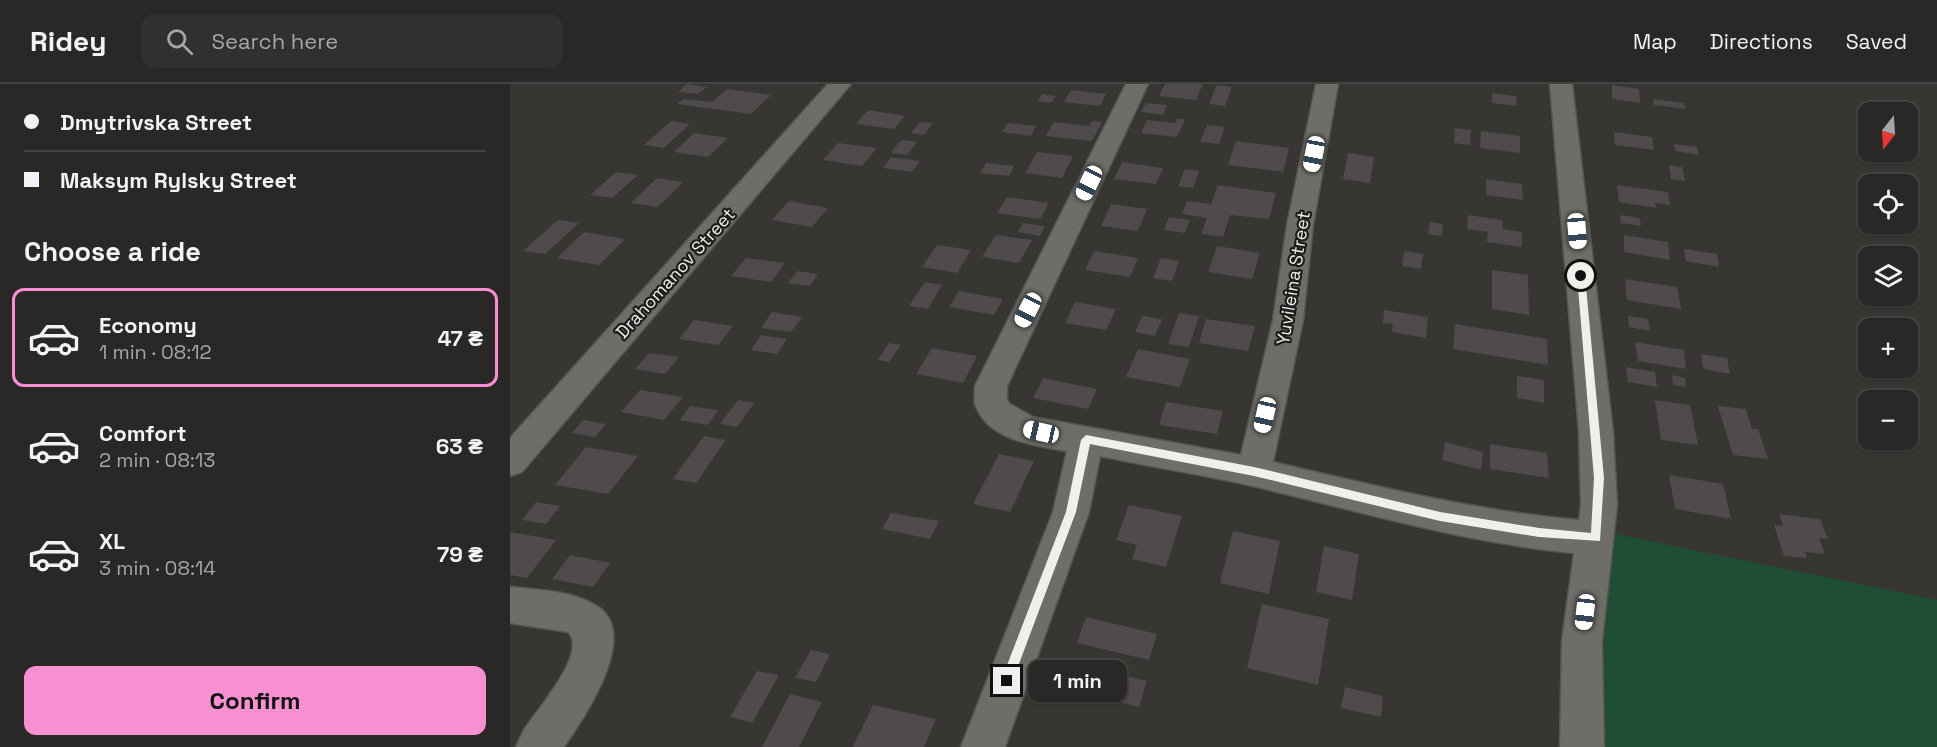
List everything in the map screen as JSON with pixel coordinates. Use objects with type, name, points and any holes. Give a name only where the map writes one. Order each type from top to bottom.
[{"type":"street","name":"Drahomanov Street","points":[[510,462],[840,84]]},
{"type":"street","points":[[1137,84],[995,376],[989,395],[993,408],[1006,420],[1025,428],[1254,471],[1440,517],[1596,538]]},
{"type":"street","name":"Yuvileina Street","points":[[1254,471],[1288,320],[1300,225],[1327,84]]},
{"type":"street","points":[[1561,84],[1599,478],[1596,538],[1582,641],[1582,747]]},
{"type":"street","points":[[984,747],[1071,512],[1086,440]]},
{"type":"street","points":[[510,605],[572,615],[584,620],[592,627],[596,636],[595,646],[580,684],[538,747]]},
{"type":"green space","points":[[1606,532],[1937,600],[1937,747],[1603,747]]},
{"type":"building","points":[[687,84],[707,87],[698,94],[678,92]]},
{"type":"building","points":[[1165,84],[1203,84],[1196,100],[1159,96]]},
{"type":"building","points":[[1217,85],[1232,87],[1225,106],[1209,104]]},
{"type":"building","points":[[1612,85],[1639,89],[1640,103],[1612,99]]},
{"type":"building","points":[[727,89],[771,95],[751,114],[677,104],[683,99],[712,102]]},
{"type":"building","points":[[1071,90],[1106,94],[1100,106],[1064,102]]},
{"type":"building","points":[[1492,93],[1516,96],[1517,106],[1492,103]]},
{"type":"building","points":[[1042,94],[1056,96],[1051,103],[1038,101]]},
{"type":"building","points":[[1653,99],[1684,103],[1685,109],[1654,105]]},
{"type":"building","points":[[1146,103],[1167,105],[1163,115],[1141,112]]},
{"type":"building","points":[[868,110],[905,116],[894,129],[856,124]]},
{"type":"building","points":[[1177,119],[1185,119],[1177,137],[1141,133],[1147,120],[1175,123]]},
{"type":"building","points":[[671,121],[690,124],[664,148],[644,145]]},
{"type":"building","points":[[1092,121],[1102,122],[1092,141],[1046,136],[1054,122],[1089,126]]},
{"type":"building","points":[[920,122],[933,123],[924,135],[911,133]]},
{"type":"building","points":[[1008,123],[1036,126],[1031,136],[1002,132]]},
{"type":"building","points":[[1207,125],[1225,127],[1219,144],[1200,142]]},
{"type":"building","points":[[1455,128],[1471,130],[1470,145],[1454,143]]},
{"type":"building","points":[[1481,131],[1520,136],[1520,153],[1480,148]]},
{"type":"building","points":[[1614,132],[1652,137],[1654,150],[1615,145]]},
{"type":"building","points":[[694,133],[728,138],[708,157],[674,152]]},
{"type":"building","points":[[901,140],[917,142],[907,155],[891,153]]},
{"type":"building","points":[[1236,141],[1289,148],[1283,172],[1228,165]]},
{"type":"building","points":[[838,143],[877,148],[862,166],[823,160]]},
{"type":"building","points":[[1674,144],[1697,147],[1699,155],[1675,151]]},
{"type":"building","points":[[1037,152],[1073,156],[1062,178],[1025,173]]},
{"type":"building","points":[[1348,153],[1374,157],[1370,183],[1343,179]]},
{"type":"building","points":[[891,157],[920,161],[912,172],[883,168]]},
{"type":"building","points":[[1122,162],[1163,168],[1156,184],[1114,179]]},
{"type":"building","points":[[986,163],[1014,166],[1009,176],[980,173]]},
{"type":"building","points":[[1669,165],[1682,167],[1685,181],[1671,179]]},
{"type":"building","points":[[1185,169],[1199,171],[1193,188],[1178,186]]},
{"type":"building","points":[[616,172],[638,175],[612,198],[590,195]]},
{"type":"building","points":[[657,178],[683,182],[658,207],[631,203]]},
{"type":"building","points":[[1486,179],[1522,184],[1523,200],[1486,195]]},
{"type":"building","points":[[1218,185],[1276,193],[1269,219],[1230,215],[1223,237],[1201,234],[1207,218],[1182,214],[1187,201],[1211,204]]},
{"type":"building","points":[[1617,185],[1668,192],[1670,205],[1655,203],[1656,208],[1619,202]]},
{"type":"building","points":[[1007,197],[1049,203],[1040,219],[997,213]]},
{"type":"building","points":[[789,201],[828,208],[812,227],[772,220]]},
{"type":"building","points":[[1111,204],[1147,209],[1138,231],[1101,226]]},
{"type":"building","points":[[1468,215],[1502,220],[1503,229],[1522,232],[1522,247],[1487,242],[1488,232],[1467,229]]},
{"type":"building","points":[[1620,215],[1640,218],[1641,226],[1621,223]]},
{"type":"building","points":[[1169,217],[1190,220],[1185,233],[1164,230]]},
{"type":"building","points":[[558,220],[579,223],[545,254],[523,251]]},
{"type":"building","points":[[1430,222],[1443,224],[1442,236],[1428,234]]},
{"type":"building","points":[[1023,223],[1045,226],[1040,236],[1018,232]]},
{"type":"building","points":[[584,232],[625,239],[599,265],[557,258]]},
{"type":"building","points":[[996,235],[1032,240],[1019,263],[982,257]]},
{"type":"building","points":[[1624,235],[1668,242],[1670,260],[1624,252]]},
{"type":"building","points":[[937,245],[971,250],[957,273],[922,267]]},
{"type":"building","points":[[1217,246],[1260,253],[1252,279],[1208,272]]},
{"type":"building","points":[[1684,249],[1717,254],[1719,267],[1686,261]]},
{"type":"building","points":[[1094,251],[1138,258],[1130,277],[1085,270]]},
{"type":"building","points":[[1404,251],[1423,254],[1421,269],[1402,266]]},
{"type":"building","points":[[746,258],[785,263],[771,282],[731,276]]},
{"type":"building","points":[[1161,258],[1179,261],[1172,281],[1153,278]]},
{"type":"building","points":[[1492,270],[1528,275],[1529,315],[1492,309]]},
{"type":"building","points":[[797,271],[818,274],[810,286],[788,283]]},
{"type":"building","points":[[1625,279],[1677,287],[1681,309],[1627,300]]},
{"type":"building","points":[[925,282],[942,285],[928,309],[909,306]]},
{"type":"building","points":[[959,291],[1003,299],[994,315],[949,307]]},
{"type":"building","points":[[1075,302],[1116,309],[1106,330],[1065,323]]},
{"type":"building","points":[[1384,310],[1428,317],[1426,338],[1392,332],[1393,324],[1383,323]]},
{"type":"building","points":[[772,312],[802,317],[791,332],[761,328]]},
{"type":"building","points":[[1179,313],[1199,316],[1189,347],[1168,344]]},
{"type":"building","points":[[1142,316],[1162,319],[1155,336],[1135,332]]},
{"type":"building","points":[[1628,316],[1648,319],[1650,331],[1629,327]]},
{"type":"building","points":[[1206,319],[1255,326],[1248,351],[1199,343]]},
{"type":"building","points":[[694,320],[733,326],[718,345],[679,339]]},
{"type":"building","points":[[1455,324],[1547,339],[1548,365],[1453,349]]},
{"type":"building","points":[[761,335],[787,339],[777,354],[751,350]]},
{"type":"building","points":[[1635,342],[1684,350],[1686,369],[1638,361]]},
{"type":"building","points":[[889,343],[901,345],[889,362],[878,360]]},
{"type":"building","points":[[932,348],[977,356],[963,383],[916,374]]},
{"type":"building","points":[[1138,349],[1190,359],[1180,387],[1126,377]]},
{"type":"building","points":[[649,353],[679,357],[665,374],[635,369]]},
{"type":"building","points":[[1701,354],[1727,358],[1730,374],[1703,369]]},
{"type":"building","points":[[1626,367],[1655,372],[1657,387],[1628,382]]},
{"type":"building","points":[[1672,375],[1685,378],[1686,387],[1673,385]]},
{"type":"building","points":[[1517,376],[1544,380],[1544,403],[1517,398]]},
{"type":"building","points":[[1043,378],[1097,389],[1088,409],[1033,398]]},
{"type":"building","points":[[640,390],[683,397],[664,420],[621,412]]},
{"type":"building","points":[[738,400],[754,403],[737,427],[720,424]]},
{"type":"building","points":[[1655,400],[1690,405],[1698,445],[1661,440]]},
{"type":"building","points":[[1166,402],[1223,411],[1217,434],[1159,425]]},
{"type":"building","points":[[690,406],[718,410],[708,425],[680,420]]},
{"type":"building","points":[[1718,406],[1746,409],[1752,429],[1758,429],[1768,459],[1733,455]]},
{"type":"building","points":[[583,420],[606,424],[595,437],[572,433]]},
{"type":"building","points":[[704,436],[726,440],[696,483],[673,479]]},
{"type":"building","points":[[1445,442],[1483,452],[1481,470],[1442,460]]},
{"type":"building","points":[[1490,444],[1547,453],[1549,478],[1490,469]]},
{"type":"building","points":[[586,447],[638,456],[608,494],[555,485]]},
{"type":"building","points":[[999,454],[1034,461],[1010,512],[973,504]]},
{"type":"building","points":[[1669,475],[1723,484],[1731,519],[1675,509]]},
{"type":"building","points":[[536,502],[560,506],[546,524],[522,520]]},
{"type":"building","points":[[1129,505],[1182,516],[1166,567],[1132,559],[1137,545],[1116,540]]},
{"type":"building","points":[[891,513],[939,521],[930,539],[882,529]]},
{"type":"building","points":[[1779,514],[1820,519],[1828,539],[1819,538],[1825,554],[1805,552],[1807,558],[1784,556],[1774,525],[1783,526]]},
{"type":"building","points":[[1233,531],[1280,541],[1269,594],[1220,583]]},
{"type":"building","points":[[510,532],[556,540],[527,578],[510,575]]},
{"type":"building","points":[[1324,546],[1359,554],[1352,600],[1316,592]]},
{"type":"building","points":[[570,555],[610,563],[593,587],[552,579]]},
{"type":"building","points":[[1262,604],[1329,619],[1318,685],[1247,668]]},
{"type":"building","points":[[1086,617],[1157,634],[1149,660],[1077,643]]},
{"type":"building","points":[[811,650],[830,654],[816,682],[795,678]]},
{"type":"building","points":[[1073,663],[1147,681],[1139,707],[1063,689]]},
{"type":"building","points":[[757,671],[779,675],[752,723],[730,717]]},
{"type":"building","points":[[1345,687],[1383,696],[1381,717],[1341,708]]},
{"type":"building","points":[[790,694],[822,702],[799,747],[762,747]]},
{"type":"building","points":[[873,705],[936,719],[924,747],[853,747]]},
{"type":"route","points":[[1007,681],[1071,512],[1086,440],[1254,471],[1440,517],[1596,538],[1599,478],[1581,276]]}]
